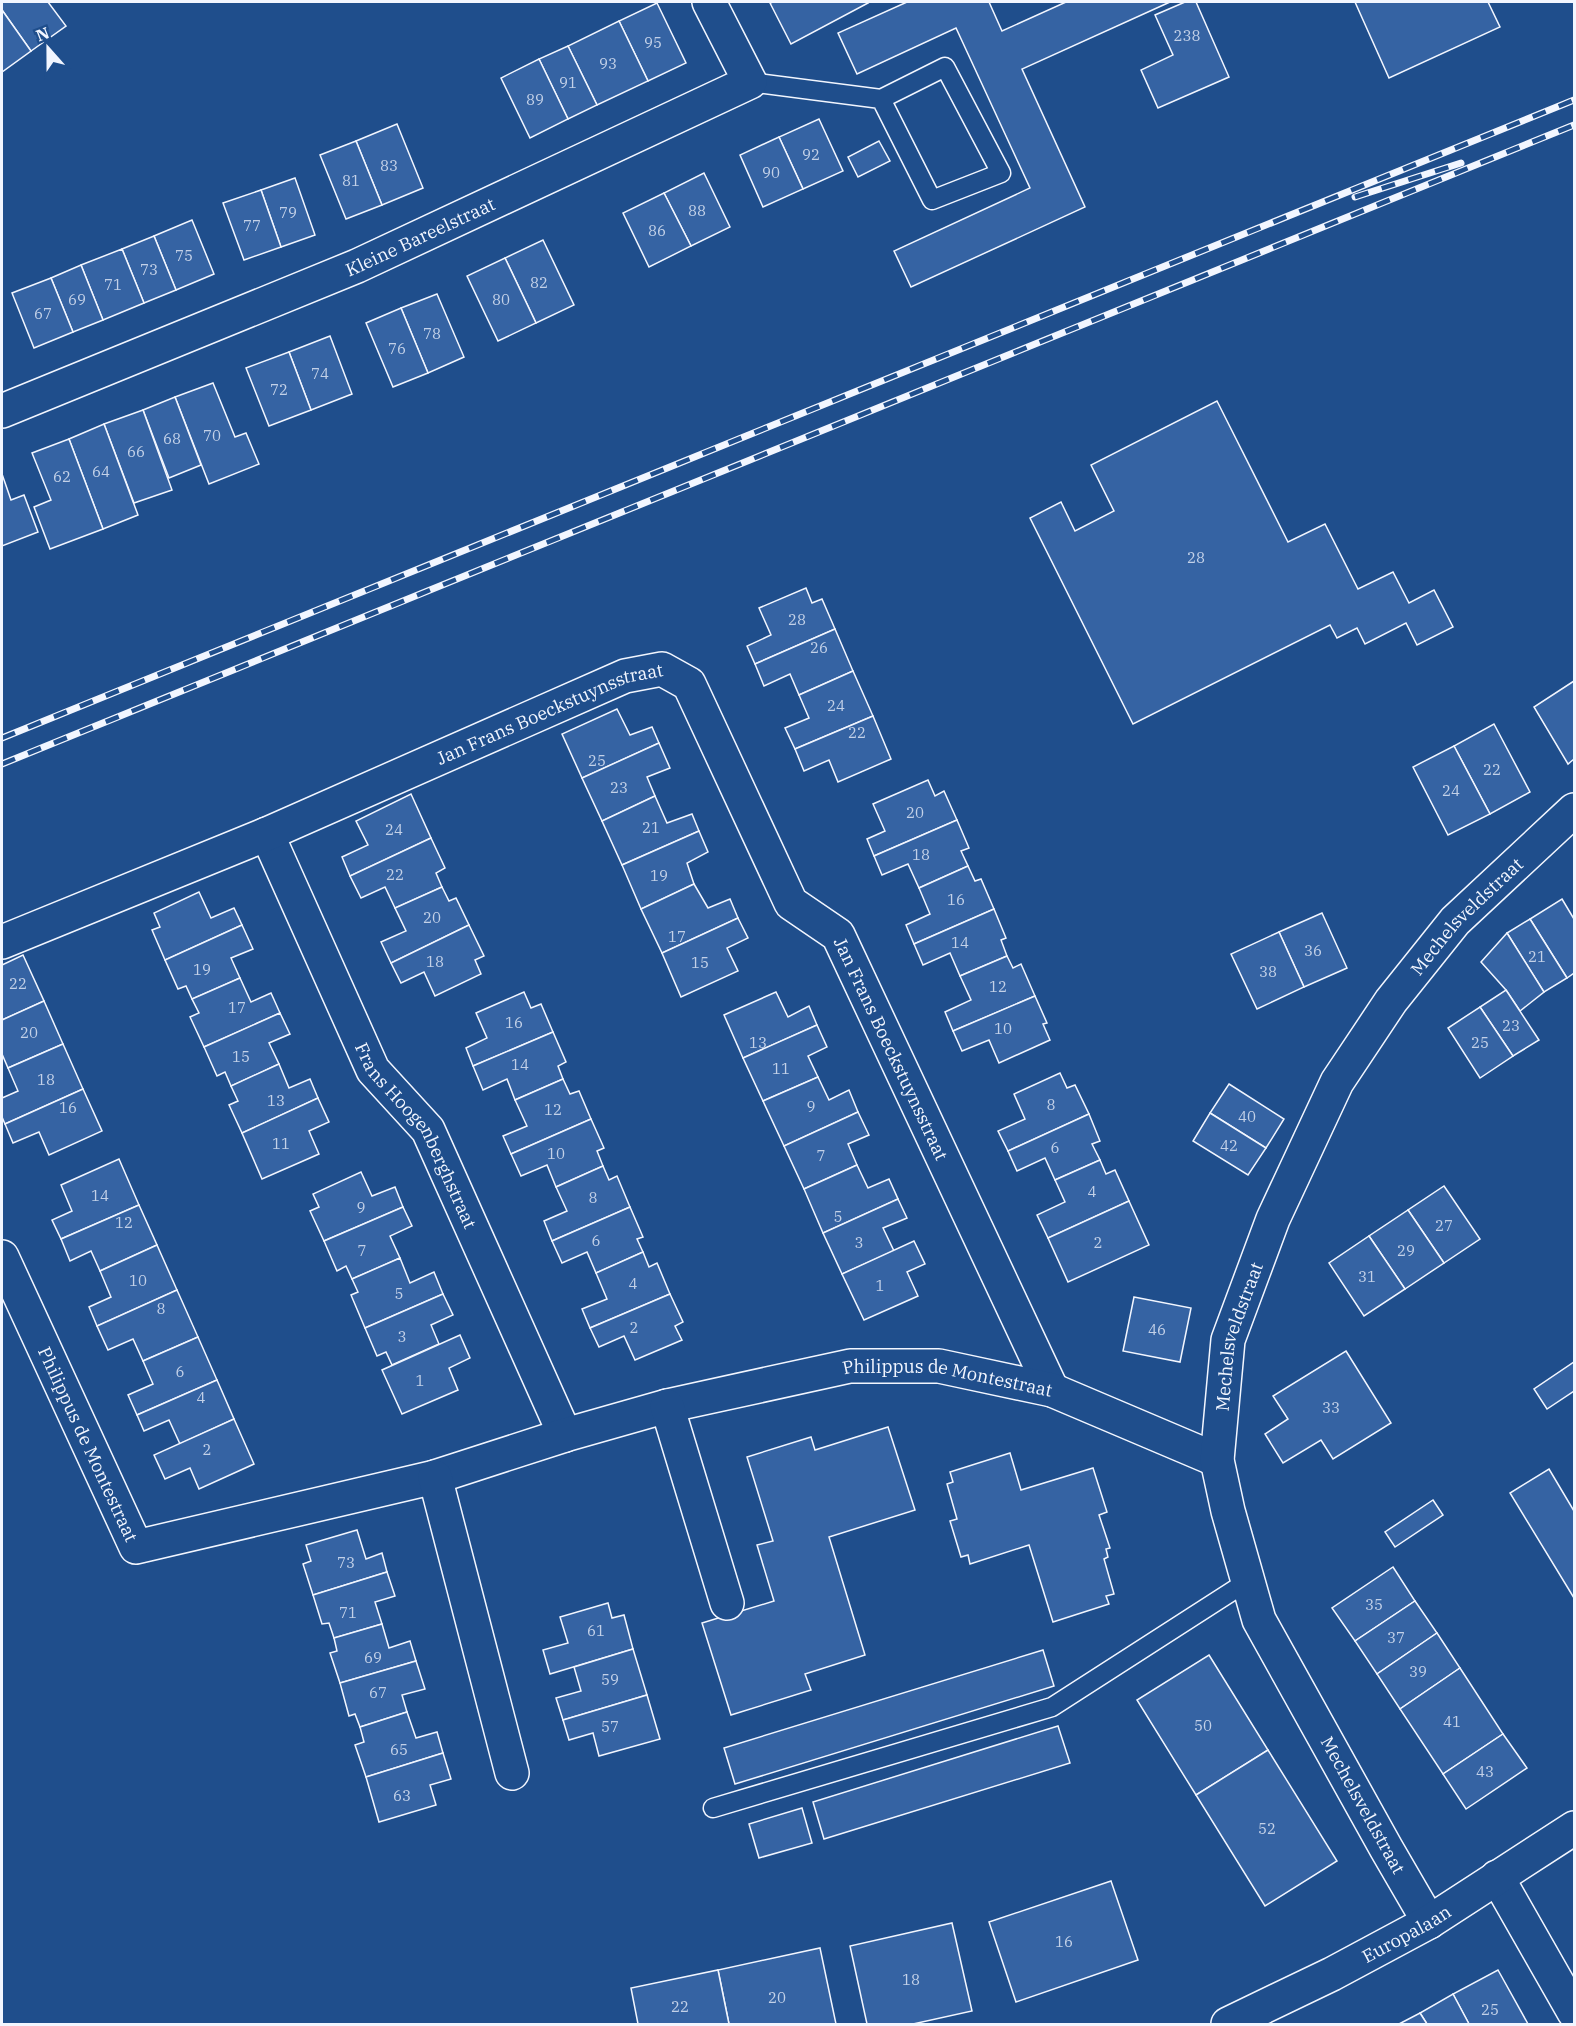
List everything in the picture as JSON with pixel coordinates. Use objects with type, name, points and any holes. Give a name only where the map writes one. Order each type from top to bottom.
[{"type":"street","points":[[709,2],[750,82]]},
{"type":"street","name":"Kleine Bareelstraat","points":[[2,411],[357,266],[750,82]]},
{"type":"street","name":"Jan Frans Boeckstuynsstraat","points":[[2,942],[267,834],[625,676],[662,669],[689,684],[791,903],[838,935],[1052,1390]]},
{"type":"street","name":"Mechelsveldstraat","points":[[1429,1922],[1260,1620],[1228,1511],[1217,1460],[1228,1340],[1274,1219],[1337,1082],[1391,1001],[1455,921],[1575,810]]},
{"type":"street","name":"Frans Hoogenberghstraat","points":[[267,834],[372,1070],[428,1130],[565,1435]]},
{"type":"street","name":"Philippus de Montestraat","points":[[2,1257],[136,1547],[435,1477],[565,1435],[667,1406],[850,1366],[939,1366],[1052,1390],[1217,1460]]},
{"type":"street","points":[[667,1406],[727,1603]]},
{"type":"street","points":[[435,1477],[512,1773]]},
{"type":"street","name":"Europalaan","points":[[1228,2025],[1332,1974],[1429,1922],[1575,1828]]},
{"type":"street","points":[[1497,1877],[1575,2012]]},
{"type":"lane","points":[[750,82],[881,99],[945,67],[1001,173],[932,200],[881,99]]},
{"type":"lane","points":[[713,1809],[1052,1707],[1248,1581]]},
{"type":"building","points":[[2,2],[48,2],[66,26],[31,51],[2,10]]},
{"type":"building","points":[[907,2],[989,2],[1002,31],[1066,2],[1170,2],[1022,69],[1085,207],[911,287],[894,251],[1030,188],[956,28],[857,74],[838,33]]},
{"type":"building","points":[[1185,2],[1196,2],[1229,77],[1158,108],[1141,70],[1173,55],[1155,15]]},
{"type":"building","points":[[1355,2],[1488,2],[1500,27],[1389,78]]},
{"type":"building","points":[[657,3],[686,63],[648,81],[619,21]]},
{"type":"building","points":[[770,3],[868,3],[791,44]]},
{"type":"building","points":[[2,10],[31,51],[2,72]]},
{"type":"building","points":[[619,21],[648,81],[597,105],[568,46]]},
{"type":"building","points":[[568,46],[597,105],[568,119],[539,59]]},
{"type":"building","points":[[539,59],[568,119],[530,138],[501,78]]},
{"type":"building","points":[[819,119],[843,171],[803,189],[779,137]]},
{"type":"building","points":[[397,124],[423,188],[382,205],[356,141]]},
{"type":"building","points":[[779,137],[803,189],[763,207],[740,155]]},
{"type":"building","points":[[356,141],[382,205],[346,219],[320,155]]},
{"type":"building","points":[[879,141],[890,161],[858,177],[848,157]]},
{"type":"building","points":[[704,173],[730,227],[691,246],[664,193]]},
{"type":"building","points":[[295,178],[315,235],[281,247],[261,190]]},
{"type":"building","points":[[261,190],[281,247],[244,260],[223,203]]},
{"type":"building","points":[[664,193],[691,246],[649,267],[623,213]]},
{"type":"building","points":[[192,220],[214,274],[176,290],[154,236]]},
{"type":"building","points":[[154,236],[176,290],[144,303],[122,249]]},
{"type":"building","points":[[543,240],[574,305],[536,323],[505,258]]},
{"type":"building","points":[[122,249],[144,303],[103,320],[81,265]]},
{"type":"building","points":[[505,258],[536,323],[498,341],[467,276]]},
{"type":"building","points":[[81,265],[103,320],[73,332],[51,278]]},
{"type":"building","points":[[51,278],[73,332],[34,348],[12,293]]},
{"type":"building","points":[[437,294],[464,357],[428,373],[401,308]]},
{"type":"building","points":[[401,308],[428,373],[393,387],[366,323]]},
{"type":"building","points":[[330,336],[352,394],[311,410],[289,352]]},
{"type":"building","points":[[289,352],[311,410],[269,426],[246,368]]},
{"type":"building","points":[[213,383],[235,437],[246,433],[259,464],[209,484],[175,397]]},
{"type":"building","points":[[175,397],[201,465],[169,478],[143,410]]},
{"type":"building","points":[[1217,401],[1288,542],[1325,524],[1358,589],[1393,572],[1409,603],[1434,590],[1453,627],[1417,645],[1406,623],[1365,644],[1357,628],[1337,638],[1330,625],[1133,724],[1030,518],[1061,502],[1075,531],[1114,511],[1091,465]]},
{"type":"building","points":[[143,410],[172,490],[134,503],[104,424]]},
{"type":"building","points":[[104,424],[138,515],[103,529],[69,439]]},
{"type":"building","points":[[69,439],[103,529],[50,549],[34,507],[51,500],[32,453]]},
{"type":"building","points":[[2,474],[11,500],[24,495],[38,532],[2,546]]},
{"type":"building","points":[[806,588],[812,603],[822,599],[835,629],[755,664],[747,646],[771,635],[759,608]]},
{"type":"building","points":[[835,629],[853,671],[799,695],[790,674],[764,686],[755,664]]},
{"type":"building","points":[[853,671],[873,716],[795,749],[785,728],[809,718],[799,695]]},
{"type":"building","points":[[1574,681],[1574,759],[1568,764],[1534,707]]},
{"type":"building","points":[[617,709],[630,735],[652,727],[659,743],[582,778],[562,734]]},
{"type":"building","points":[[873,716],[891,759],[838,782],[829,760],[804,771],[795,749]]},
{"type":"building","points":[[1494,724],[1530,792],[1490,814],[1454,746]]},
{"type":"building","points":[[659,743],[670,768],[647,777],[655,796],[602,821],[582,778]]},
{"type":"building","points":[[1454,746],[1490,814],[1448,835],[1413,767]]},
{"type":"building","points":[[928,780],[935,796],[944,791],[957,820],[874,856],[867,839],[885,831],[873,804]]},
{"type":"building","points":[[411,794],[431,838],[350,876],[342,857],[368,845],[356,821]]},
{"type":"building","points":[[655,796],[667,823],[692,814],[699,831],[622,865],[602,821]]},
{"type":"building","points":[[957,820],[969,848],[961,851],[968,866],[919,888],[908,864],[882,875],[874,856]]},
{"type":"building","points":[[699,831],[708,852],[687,863],[694,884],[641,909],[622,865]]},
{"type":"building","points":[[431,838],[445,868],[436,873],[442,887],[395,908],[385,887],[361,898],[350,876]]},
{"type":"building","points":[[968,866],[975,881],[981,879],[994,909],[914,944],[906,925],[930,914],[919,888]]},
{"type":"building","points":[[694,884],[708,908],[730,899],[738,918],[662,953],[641,909]]},
{"type":"building","points":[[442,887],[449,901],[456,898],[469,925],[391,963],[381,942],[406,931],[395,908]]},
{"type":"building","points":[[199,892],[211,918],[234,908],[242,925],[165,960],[152,930],[160,927],[154,913]]},
{"type":"building","points":[[1562,899],[1574,919],[1574,973],[1567,978],[1530,919]]},
{"type":"building","points":[[994,909],[1006,938],[1001,940],[1007,956],[960,976],[950,953],[923,965],[914,944]]},
{"type":"building","points":[[1322,913],[1347,968],[1304,987],[1279,932]]},
{"type":"building","points":[[738,918],[748,938],[727,948],[738,971],[681,997],[662,953]]},
{"type":"building","points":[[1530,919],[1567,978],[1544,992],[1507,933]]},
{"type":"building","points":[[242,925],[253,949],[231,958],[240,978],[192,999],[186,986],[178,989],[165,960]]},
{"type":"building","points":[[469,925],[484,956],[475,960],[481,974],[435,996],[424,972],[401,983],[391,963]]},
{"type":"building","points":[[1279,932],[1304,987],[1257,1009],[1231,954]]},
{"type":"building","points":[[1507,933],[1544,992],[1520,1011],[1506,990],[1481,962]]},
{"type":"building","points":[[23,955],[44,1001],[2,1020],[2,965]]},
{"type":"building","points":[[1007,956],[1013,968],[1021,964],[1035,996],[953,1031],[945,1012],[971,1000],[960,976]]},
{"type":"building","points":[[240,978],[251,1002],[271,993],[280,1013],[204,1047],[190,1017],[199,1013],[192,999]]},
{"type":"building","points":[[1506,990],[1539,1040],[1513,1056],[1480,1007]]},
{"type":"building","points":[[524,992],[531,1008],[541,1004],[553,1032],[473,1066],[466,1048],[487,1038],[476,1013]]},
{"type":"building","points":[[776,992],[788,1017],[809,1006],[817,1025],[743,1058],[724,1015]]},
{"type":"building","points":[[1035,996],[1047,1023],[1043,1024],[1050,1040],[999,1063],[989,1040],[962,1051],[953,1031]]},
{"type":"building","points":[[44,1001],[63,1044],[8,1068],[2,1054],[2,1020]]},
{"type":"building","points":[[1480,1007],[1513,1056],[1480,1078],[1448,1028]]},
{"type":"building","points":[[280,1013],[290,1034],[269,1043],[279,1064],[231,1086],[225,1072],[217,1076],[204,1047]]},
{"type":"building","points":[[817,1025],[827,1047],[808,1056],[818,1077],[763,1101],[743,1058]]},
{"type":"building","points":[[553,1032],[566,1062],[558,1066],[563,1079],[515,1100],[507,1079],[483,1090],[473,1066]]},
{"type":"building","points":[[63,1044],[83,1089],[5,1124],[2,1117],[2,1098],[18,1091],[8,1068]]},
{"type":"building","points":[[279,1064],[289,1088],[310,1079],[318,1098],[242,1133],[229,1105],[238,1101],[231,1086]]},
{"type":"building","points":[[1060,1073],[1067,1088],[1075,1085],[1089,1114],[1008,1151],[998,1131],[1025,1119],[1014,1094]]},
{"type":"building","points":[[818,1077],[829,1100],[849,1090],[858,1112],[784,1146],[763,1101]]},
{"type":"building","points":[[563,1079],[570,1094],[579,1091],[591,1119],[511,1154],[503,1136],[527,1126],[515,1100]]},
{"type":"building","points":[[1229,1084],[1284,1119],[1266,1148],[1210,1113]]},
{"type":"building","points":[[83,1089],[102,1131],[49,1155],[39,1132],[13,1143],[5,1124]]},
{"type":"building","points":[[318,1098],[329,1122],[309,1131],[319,1154],[262,1179],[242,1133]]},
{"type":"building","points":[[858,1112],[869,1135],[848,1144],[857,1165],[804,1189],[784,1146]]},
{"type":"building","points":[[1210,1113],[1266,1148],[1248,1175],[1193,1141]]},
{"type":"building","points":[[1089,1114],[1100,1141],[1092,1144],[1100,1160],[1055,1180],[1045,1158],[1017,1171],[1008,1151]]},
{"type":"building","points":[[591,1119],[604,1148],[597,1151],[603,1166],[556,1187],[547,1165],[521,1176],[511,1154]]},
{"type":"building","points":[[119,1159],[139,1205],[61,1239],[52,1220],[72,1211],[61,1185]]},
{"type":"building","points":[[1100,1160],[1106,1174],[1115,1170],[1129,1201],[1048,1238],[1037,1215],[1065,1202],[1055,1180]]},
{"type":"building","points":[[857,1165],[868,1188],[889,1179],[898,1199],[823,1233],[804,1189]]},
{"type":"building","points":[[603,1166],[609,1180],[617,1176],[630,1207],[552,1241],[544,1221],[567,1211],[556,1187]]},
{"type":"building","points":[[361,1172],[372,1196],[395,1187],[403,1207],[324,1241],[310,1211],[319,1207],[313,1194]]},
{"type":"building","points":[[1444,1186],[1480,1239],[1444,1263],[1408,1210]]},
{"type":"building","points":[[898,1199],[907,1218],[883,1228],[894,1251],[842,1274],[823,1233]]},
{"type":"building","points":[[1129,1201],[1149,1245],[1068,1282],[1048,1238]]},
{"type":"building","points":[[139,1205],[157,1245],[100,1271],[91,1251],[70,1261],[61,1239]]},
{"type":"building","points":[[403,1207],[412,1226],[390,1236],[400,1258],[352,1279],[346,1266],[337,1271],[324,1241]]},
{"type":"building","points":[[630,1207],[643,1237],[637,1239],[643,1252],[596,1273],[587,1252],[562,1263],[552,1241]]},
{"type":"building","points":[[1408,1210],[1444,1263],[1405,1289],[1369,1236]]},
{"type":"building","points":[[1369,1236],[1405,1289],[1364,1316],[1329,1263]]},
{"type":"building","points":[[914,1241],[925,1264],[907,1272],[918,1296],[864,1320],[842,1274]]},
{"type":"building","points":[[157,1245],[177,1290],[97,1326],[89,1307],[111,1297],[100,1271]]},
{"type":"building","points":[[643,1252],[649,1267],[657,1263],[670,1294],[590,1328],[582,1309],[607,1299],[596,1273]]},
{"type":"building","points":[[400,1258],[410,1283],[434,1272],[443,1294],[365,1328],[351,1295],[358,1292],[352,1279]]},
{"type":"building","points":[[177,1290],[198,1337],[143,1361],[133,1339],[108,1350],[97,1326]]},
{"type":"building","points":[[443,1294],[453,1315],[431,1325],[439,1344],[392,1365],[386,1352],[377,1356],[365,1328]]},
{"type":"building","points":[[670,1294],[683,1322],[675,1326],[682,1340],[635,1360],[624,1336],[599,1347],[590,1328]]},
{"type":"building","points":[[1134,1297],[1191,1308],[1180,1362],[1123,1351]]},
{"type":"building","points":[[460,1335],[470,1358],[449,1368],[458,1390],[402,1414],[382,1370]]},
{"type":"building","points":[[198,1337],[217,1380],[137,1415],[128,1395],[153,1384],[143,1361]]},
{"type":"building","points":[[1346,1351],[1391,1423],[1333,1459],[1321,1440],[1283,1463],[1265,1434],[1288,1419],[1273,1396]]},
{"type":"building","points":[[1574,1362],[1574,1391],[1547,1409],[1534,1389]]},
{"type":"building","points":[[217,1380],[234,1419],[180,1444],[169,1420],[144,1431],[137,1415]]},
{"type":"building","points":[[234,1419],[254,1464],[199,1489],[190,1468],[165,1479],[154,1455]]},
{"type":"building","points":[[888,1427],[915,1510],[829,1537],[865,1655],[805,1674],[811,1690],[731,1715],[702,1623],[774,1601],[757,1545],[773,1541],[747,1457],[811,1437],[815,1450]]},
{"type":"building","points":[[1010,1453],[1021,1490],[1093,1468],[1107,1512],[1099,1515],[1110,1548],[1106,1549],[1108,1557],[1104,1559],[1114,1594],[1106,1596],[1109,1604],[1053,1622],[1029,1545],[970,1564],[968,1555],[961,1557],[950,1521],[957,1519],[947,1484],[953,1482],[950,1472]]},
{"type":"building","points":[[1549,1469],[1574,1511],[1574,1598],[1510,1493]]},
{"type":"building","points":[[1433,1500],[1443,1515],[1395,1547],[1385,1532]]},
{"type":"building","points":[[357,1530],[366,1559],[382,1553],[387,1572],[313,1595],[303,1564],[311,1561],[306,1545]]},
{"type":"building","points":[[1393,1567],[1415,1601],[1355,1641],[1332,1608]]},
{"type":"building","points":[[387,1572],[395,1596],[375,1602],[382,1624],[334,1638],[329,1623],[322,1624],[313,1595]]},
{"type":"building","points":[[1415,1601],[1437,1633],[1377,1674],[1355,1641]]},
{"type":"building","points":[[608,1603],[612,1618],[624,1615],[633,1649],[550,1674],[543,1650],[568,1643],[560,1617]]},
{"type":"building","points":[[382,1624],[389,1648],[410,1641],[416,1661],[340,1683],[330,1653],[337,1651],[334,1638]]},
{"type":"building","points":[[1437,1633],[1460,1668],[1400,1709],[1377,1674]]},
{"type":"building","points":[[633,1649],[647,1695],[563,1720],[556,1698],[581,1691],[574,1667]]},
{"type":"building","points":[[1043,1650],[1054,1686],[735,1784],[724,1748]]},
{"type":"building","points":[[1209,1655],[1268,1750],[1196,1795],[1137,1700]]},
{"type":"building","points":[[416,1661],[425,1689],[402,1695],[407,1712],[360,1727],[355,1714],[349,1716],[340,1683]]},
{"type":"building","points":[[1460,1668],[1503,1734],[1443,1774],[1400,1709]]},
{"type":"building","points":[[647,1695],[660,1739],[599,1756],[593,1733],[569,1740],[563,1720]]},
{"type":"building","points":[[407,1712],[416,1738],[437,1732],[443,1753],[366,1777],[355,1745],[364,1742],[360,1727]]},
{"type":"building","points":[[1058,1726],[1070,1763],[824,1839],[813,1802]]},
{"type":"building","points":[[1503,1734],[1527,1768],[1466,1809],[1443,1774]]},
{"type":"building","points":[[1268,1750],[1337,1861],[1265,1906],[1196,1795]]},
{"type":"building","points":[[443,1753],[451,1779],[430,1785],[436,1805],[379,1822],[366,1777]]},
{"type":"building","points":[[802,1808],[812,1843],[759,1858],[749,1824]]},
{"type":"building","points":[[1111,1881],[1138,1960],[1016,2002],[989,1922]]},
{"type":"building","points":[[952,1923],[972,2011],[913,2024],[867,2024],[850,1946]]},
{"type":"building","points":[[820,1948],[836,2024],[729,2024],[718,1970]]},
{"type":"building","points":[[718,1970],[729,2024],[638,2024],[631,1988]]},
{"type":"building","points":[[1498,1970],[1528,2024],[1469,2024],[1453,1994]]},
{"type":"building","points":[[1453,1994],[1469,2024],[1427,2024],[1420,2013]]},
{"type":"building","points":[[1420,2013],[1427,2024],[1399,2024]]},
{"type":"railway","points":[[2,738],[1574,100]]},
{"type":"railway","points":[[2,764],[1574,125]]},
{"type":"railway","points":[[1355,197],[1461,163]]}]
